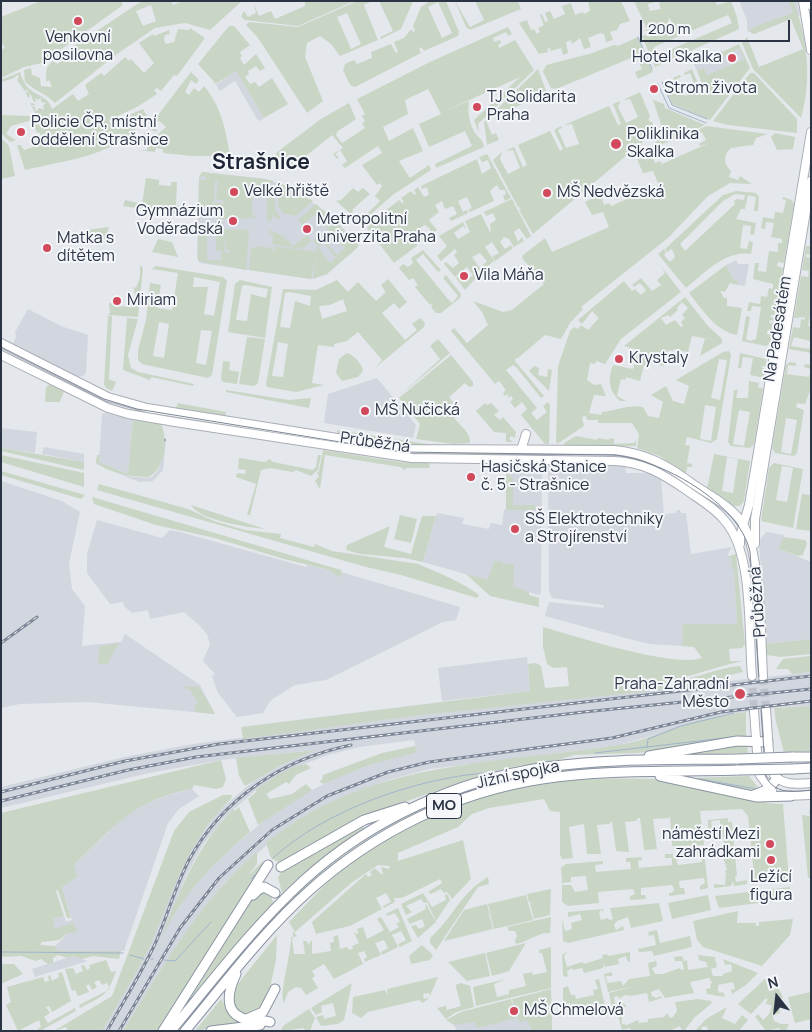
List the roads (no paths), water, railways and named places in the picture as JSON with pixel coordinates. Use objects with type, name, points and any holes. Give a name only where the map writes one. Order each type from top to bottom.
[{"type":"highway","points":[[611,762],[737,741],[768,742]]},
{"type":"highway","name":"Jižní spojka","points":[[170,1031],[260,925],[292,891],[357,839],[423,803],[466,786],[505,775],[551,767],[611,762],[811,757]]},
{"type":"highway","name":"Jižní spojka","points":[[185,1031],[265,938],[297,903],[326,876],[364,848],[399,827],[448,805],[487,792],[536,780],[585,774],[811,768]]},
{"type":"highway","points":[[638,773],[690,782],[749,796],[790,796]]},
{"type":"highway","points":[[749,796],[769,789],[775,777]]},
{"type":"highway","points":[[281,867],[364,820],[423,803]]},
{"type":"highway","points":[[163,1031],[268,865]]},
{"type":"highway","points":[[240,911],[261,888],[270,888],[275,893]]},
{"type":"highway","points":[[243,963],[228,996],[231,1010],[240,1023],[251,1031]]},
{"type":"highway","points":[[211,1031],[240,1023],[262,1013],[275,989]]},
{"type":"main road","points":[[802,1],[811,50]]},
{"type":"main road","name":"Na Padesátém","points":[[743,528],[749,505],[811,132]]},
{"type":"main road","name":"Na Padesátém","points":[[755,558],[755,528],[811,181]]},
{"type":"main road","name":"Průběžná","points":[[1,343],[108,397],[147,408],[407,449],[614,450],[638,453],[668,466],[731,511],[743,528],[755,558],[764,677]]},
{"type":"main road","name":"Průběžná","points":[[1,355],[113,410],[175,422],[412,458],[635,463],[646,466],[669,479],[717,512],[729,525],[740,546],[744,570],[752,676]]},
{"type":"main road","points":[[521,450],[526,434]]},
{"type":"main road","points":[[731,511],[740,511],[749,505]]},
{"type":"main road","name":"Průběžná","points":[[729,525],[755,528]]},
{"type":"main road","name":"Průběžná","points":[[740,546],[743,528]]},
{"type":"main road","points":[[766,709],[769,752]]},
{"type":"main road","points":[[754,711],[757,752]]},
{"type":"main road","points":[[760,776],[769,789],[778,795],[811,795]]},
{"type":"main road","points":[[775,777],[789,784],[811,783]]},
{"type":"waterway","points":[[638,37],[652,69]]},
{"type":"waterway","points":[[662,82],[672,105],[707,119]]},
{"type":"waterway","points":[[658,84],[669,108],[706,123]]},
{"type":"waterway","points":[[647,747],[648,739],[681,726],[734,713]]},
{"type":"waterway","points":[[737,737],[742,736]]},
{"type":"waterway","points":[[595,753],[733,737]]},
{"type":"waterway","points":[[273,858],[318,825],[372,800],[429,782],[484,773]]},
{"type":"waterway","points":[[700,779],[756,789]]},
{"type":"waterway","points":[[251,879],[260,870]]},
{"type":"waterway","points":[[164,960],[175,961],[211,922]]},
{"type":"waterway","points":[[1,952],[123,953]]},
{"type":"waterway","points":[[130,955],[144,959]]},
{"type":"tunnel","points":[[752,676],[754,711]]},
{"type":"tunnel","points":[[763,677],[766,709]]},
{"type":"tram line","points":[[1,347],[104,399],[137,409],[402,452],[612,455],[631,458],[674,474],[695,486],[714,501],[731,517],[743,534],[750,552],[759,677]]},
{"type":"tram line","points":[[761,710],[764,752]]},
{"type":"tram line","points":[[765,775],[773,786],[785,791],[811,790]]},
{"type":"railway","points":[[1,643],[37,617]]},
{"type":"railway","points":[[1,792],[125,761],[219,744],[811,676]]},
{"type":"railway","points":[[1,801],[128,770],[196,757],[584,712],[811,689]]},
{"type":"railway","points":[[119,1031],[180,928],[219,878],[272,830],[327,796],[388,772],[429,762],[612,738],[721,712],[811,701]]},
{"type":"railway","points":[[107,1031],[155,944],[189,860],[219,818],[257,784],[279,771],[326,751],[351,745]]},
{"type":"place","name":"Venkovní posilovna","points":[[78,21]]},
{"type":"place","name":"Hotel Skalka","points":[[732,58]]},
{"type":"place","name":"Strom života","points":[[654,89]]},
{"type":"place","name":"TJ Solidarita Praha","points":[[477,107]]},
{"type":"place","name":"Policie ČR, místní oddělení Strašnice","points":[[21,132]]},
{"type":"place","name":"Poliklinika Skalka","points":[[616,144]]},
{"type":"place","name":"Velké hřiště","points":[[234,192]]},
{"type":"place","name":"MŠ Nedvězská","points":[[547,193]]},
{"type":"place","name":"Gymnázium Voděradská","points":[[233,221]]},
{"type":"place","name":"Metropolitní univerzita Praha","points":[[307,229]]},
{"type":"place","name":"Matka s dítětem","points":[[47,248]]},
{"type":"place","name":"Vila Máňa","points":[[464,276]]},
{"type":"place","name":"Miriam","points":[[117,301]]},
{"type":"place","name":"Krystaly","points":[[619,359]]},
{"type":"place","name":"MŠ Nučická","points":[[365,411]]},
{"type":"place","name":"Hasičská Stanice č. 5 - Strašnice","points":[[471,477]]},
{"type":"place","name":"SŠ Elektrotechniky a Strojírenství","points":[[515,529]]},
{"type":"place","name":"Praha-Zahradní Město","points":[[740,694]]},
{"type":"place","name":"náměstí Mezi zahrádkami","points":[[770,844]]},
{"type":"place","name":"Ležící figura","points":[[771,860]]},
{"type":"place","name":"MŠ Chmelová","points":[[514,1011]]},
{"type":"district","name":"Strašnice","points":[[261,163]]}]
